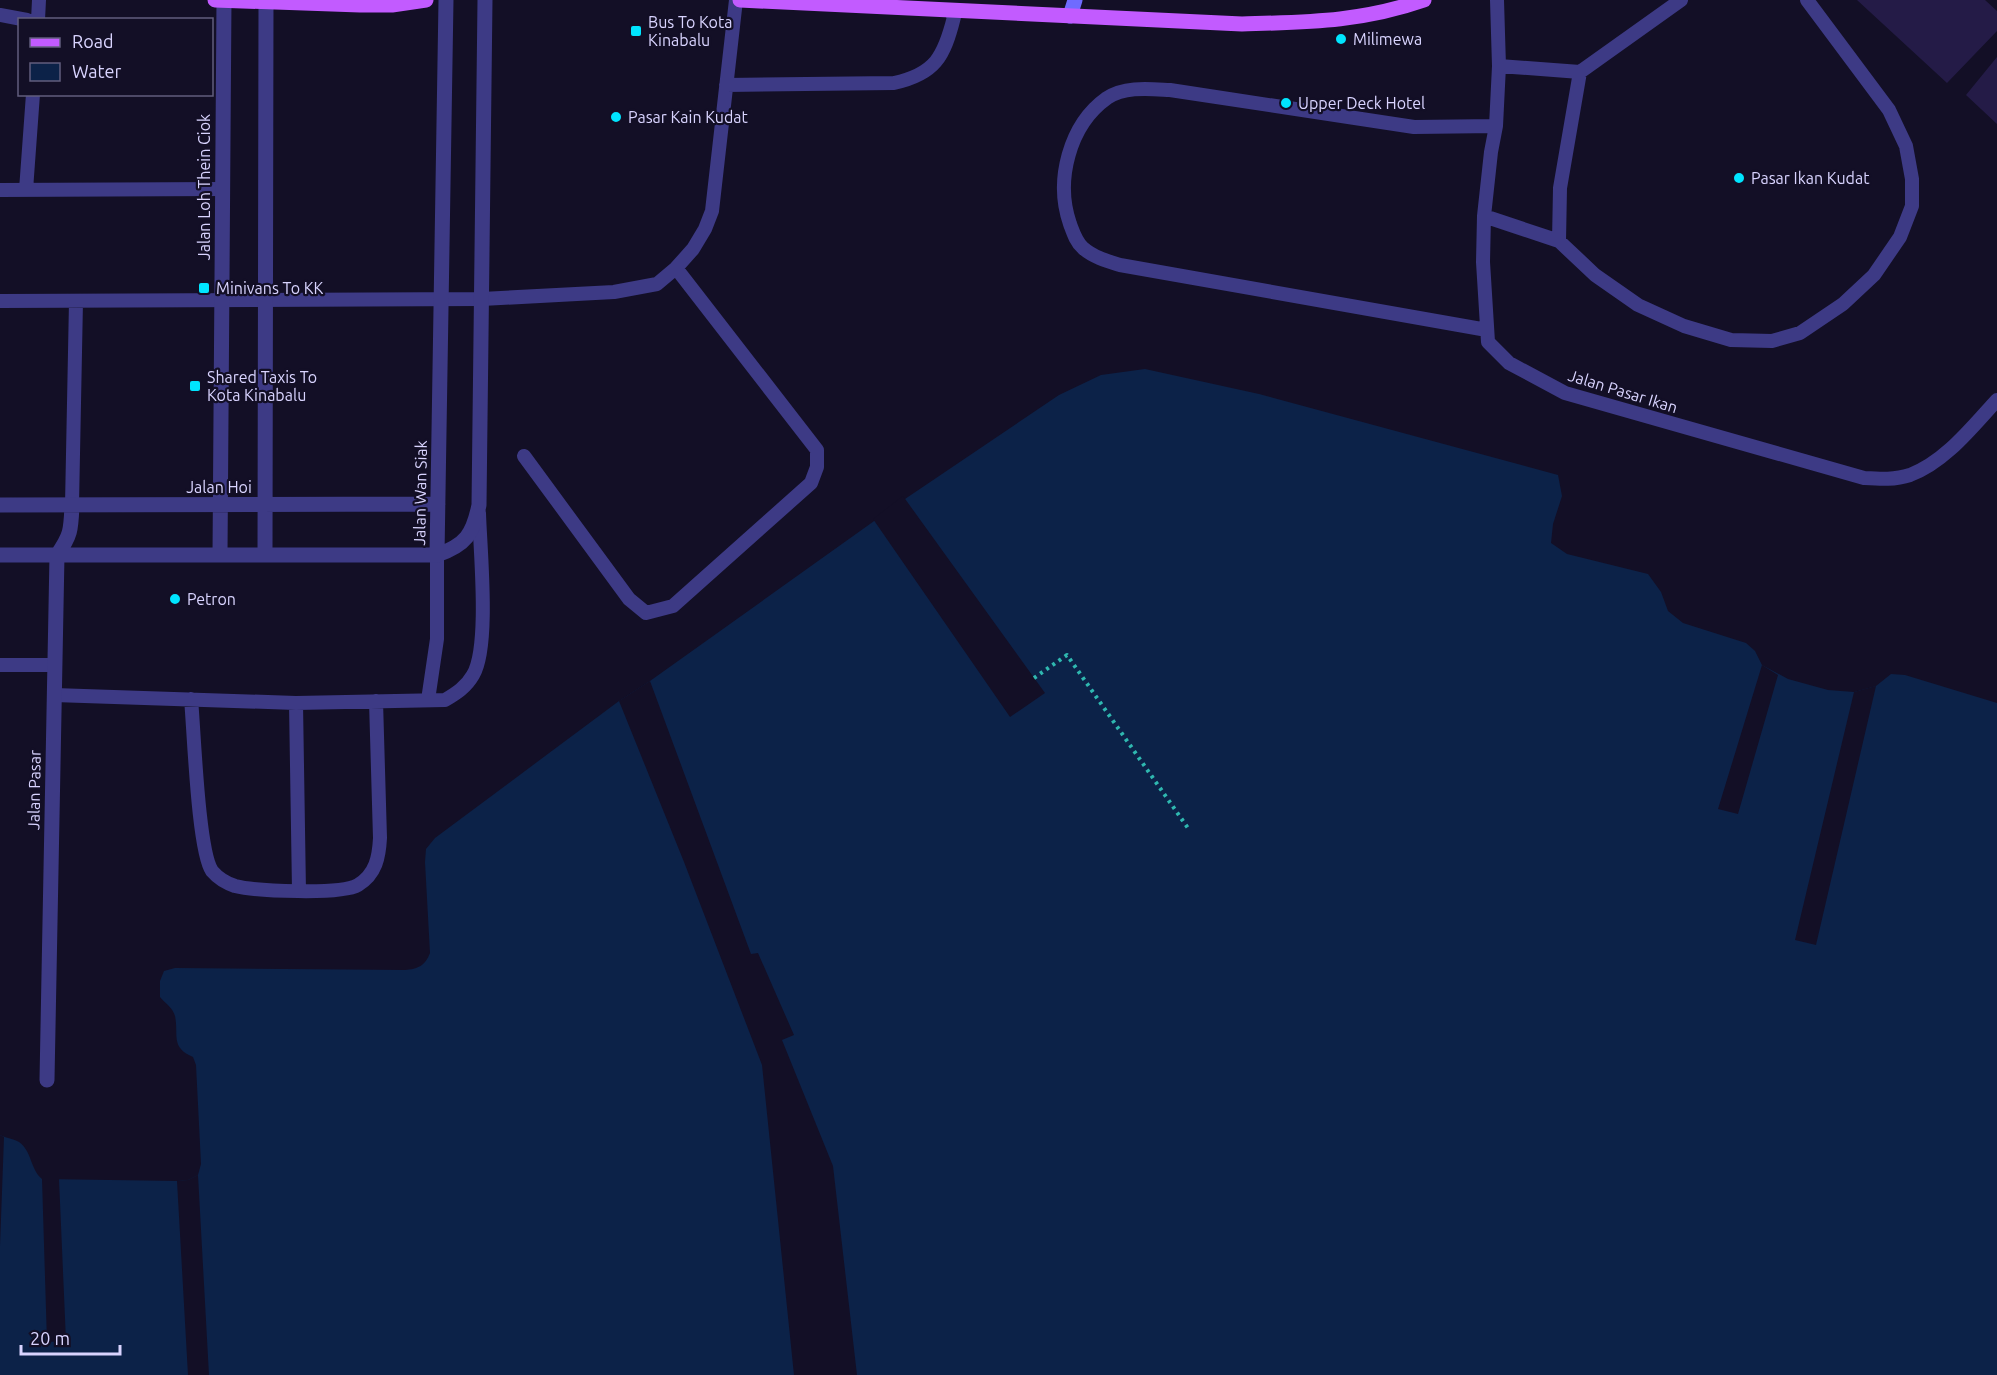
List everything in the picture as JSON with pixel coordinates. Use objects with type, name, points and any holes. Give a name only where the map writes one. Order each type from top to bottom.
[{"type":"main road","points":[[221,0],[392,5],[426,0]]},
{"type":"main road","points":[[738,0],[1242,24],[1324,22],[1362,17],[1424,0]]},
{"type":"main road","points":[[1070,16],[1075,0]]},
{"type":"street","name":"Jalan Loh Thein Ciok","points":[[220,555],[221,0]]},
{"type":"street","name":"Jalan Wan Siak","points":[[446,0],[437,555],[453,550],[465,540],[475,525],[479,505],[485,0]]},
{"type":"street","points":[[265,555],[266,1]]},
{"type":"street","name":"Jalan Hoi","points":[[0,505],[438,504]]},
{"type":"street","name":"Jalan Pasar","points":[[47,1080],[57,555],[71,530],[72,505]]},
{"type":"street","points":[[0,555],[437,555]]},
{"type":"lane","points":[[38,18],[39,0]]},
{"type":"lane","points":[[0,301],[482,299],[614,292],[657,284],[693,249],[712,211],[738,0]]},
{"type":"lane","name":"Jalan Pasar Ikan","points":[[1497,0],[1499,66],[1496,126],[1484,216],[1483,262],[1488,342],[1509,363],[1565,393],[1864,478],[1889,480],[1910,475],[1934,462],[1962,438],[1997,400]]},
{"type":"lane","points":[[1499,66],[1580,72],[1681,0]]},
{"type":"lane","points":[[1484,216],[1559,241],[1595,275],[1638,305],[1684,326],[1731,340],[1772,341],[1800,333],[1843,304],[1874,275],[1900,237],[1912,206],[1912,179],[1906,146],[1890,110],[1807,0]]},
{"type":"lane","points":[[726,85],[894,83],[915,78],[928,71],[943,52],[954,17],[950,10]]},
{"type":"lane","points":[[0,15],[18,18]]},
{"type":"lane","points":[[1559,241],[1560,188],[1580,72]]},
{"type":"lane","points":[[1487,330],[1120,266],[1095,256],[1082,247],[1073,235],[1067,214],[1064,188],[1073,141],[1088,116],[1108,97],[1134,89],[1170,90],[1414,127],[1496,126]]},
{"type":"lane","points":[[26,190],[33,96]]},
{"type":"lane","points":[[0,190],[222,189]]},
{"type":"lane","points":[[524,456],[629,599],[646,613],[673,606],[811,483],[817,467],[818,450],[676,268]]},
{"type":"lane","points":[[72,505],[76,301]]},
{"type":"lane","points":[[54,695],[296,703],[445,700],[461,690],[472,676],[479,657],[482,632],[479,505]]},
{"type":"lane","points":[[428,700],[437,639],[437,555]]},
{"type":"lane","points":[[0,665],[54,665]]},
{"type":"lane","points":[[191,699],[201,821],[207,862],[221,880],[235,885],[299,891],[350,889],[369,876],[378,858],[380,838],[376,701]]},
{"type":"lane","points":[[296,703],[299,891]]},
{"type":"path","points":[[1034,678],[1067,655],[1190,831]]},
{"type":"water","points":[[1145,369],[1259,394],[1558,475],[1562,496],[1553,524],[1551,543],[1567,554],[1648,574],[1661,592],[1668,611],[1683,623],[1746,643],[1755,651],[1762,665],[1788,679],[1828,690],[1854,692],[1876,686],[1891,674],[1905,675],[1997,703],[1997,1375],[0,1375],[0,1135],[17,1141],[23,1146],[42,1179],[177,1181],[188,1180],[198,1175],[201,1164],[196,1065],[193,1057],[178,1045],[174,1013],[160,997],[160,981],[164,971],[175,968],[405,970],[420,966],[430,953],[425,862],[426,849],[435,838],[619,701],[905,499],[1059,395],[1101,375]]},
{"type":"pier","points":[[903,496],[1045,693],[1010,717],[873,519]]},
{"type":"pier","points":[[1762,665],[1778,675],[1738,814],[1718,809]]},
{"type":"pier","points":[[650,681],[751,954],[758,953],[794,1035],[782,1040],[833,1166],[857,1375],[794,1375],[762,1065],[619,701]]},
{"type":"pier","points":[[1876,686],[1816,945],[1795,940],[1854,692]]},
{"type":"pier","points":[[0,1135],[4,1137],[0,1246]]},
{"type":"pier","points":[[198,1175],[209,1375],[188,1375],[177,1181],[188,1180]]},
{"type":"pier","points":[[42,1179],[59,1179],[66,1341],[47,1342]]},
{"type":"building","points":[[1857,0],[1985,0],[1997,11],[1997,31],[1947,83]]},
{"type":"building","points":[[1997,57],[1997,124],[1966,95]]},
{"type":"place","name":"Bus To Kota Kinabalu","points":[[636,31]]},
{"type":"place","name":"Milimewa","points":[[1341,39]]},
{"type":"place","name":"Upper Deck Hotel","points":[[1286,103]]},
{"type":"place","name":"Pasar Kain Kudat","points":[[616,117]]},
{"type":"place","name":"Pasar Ikan Kudat","points":[[1739,178]]},
{"type":"place","name":"Minivans To KK","points":[[204,288]]},
{"type":"place","name":"Shared Taxis To Kota Kinabalu","points":[[195,386]]},
{"type":"place","name":"Petron","points":[[175,599]]}]
